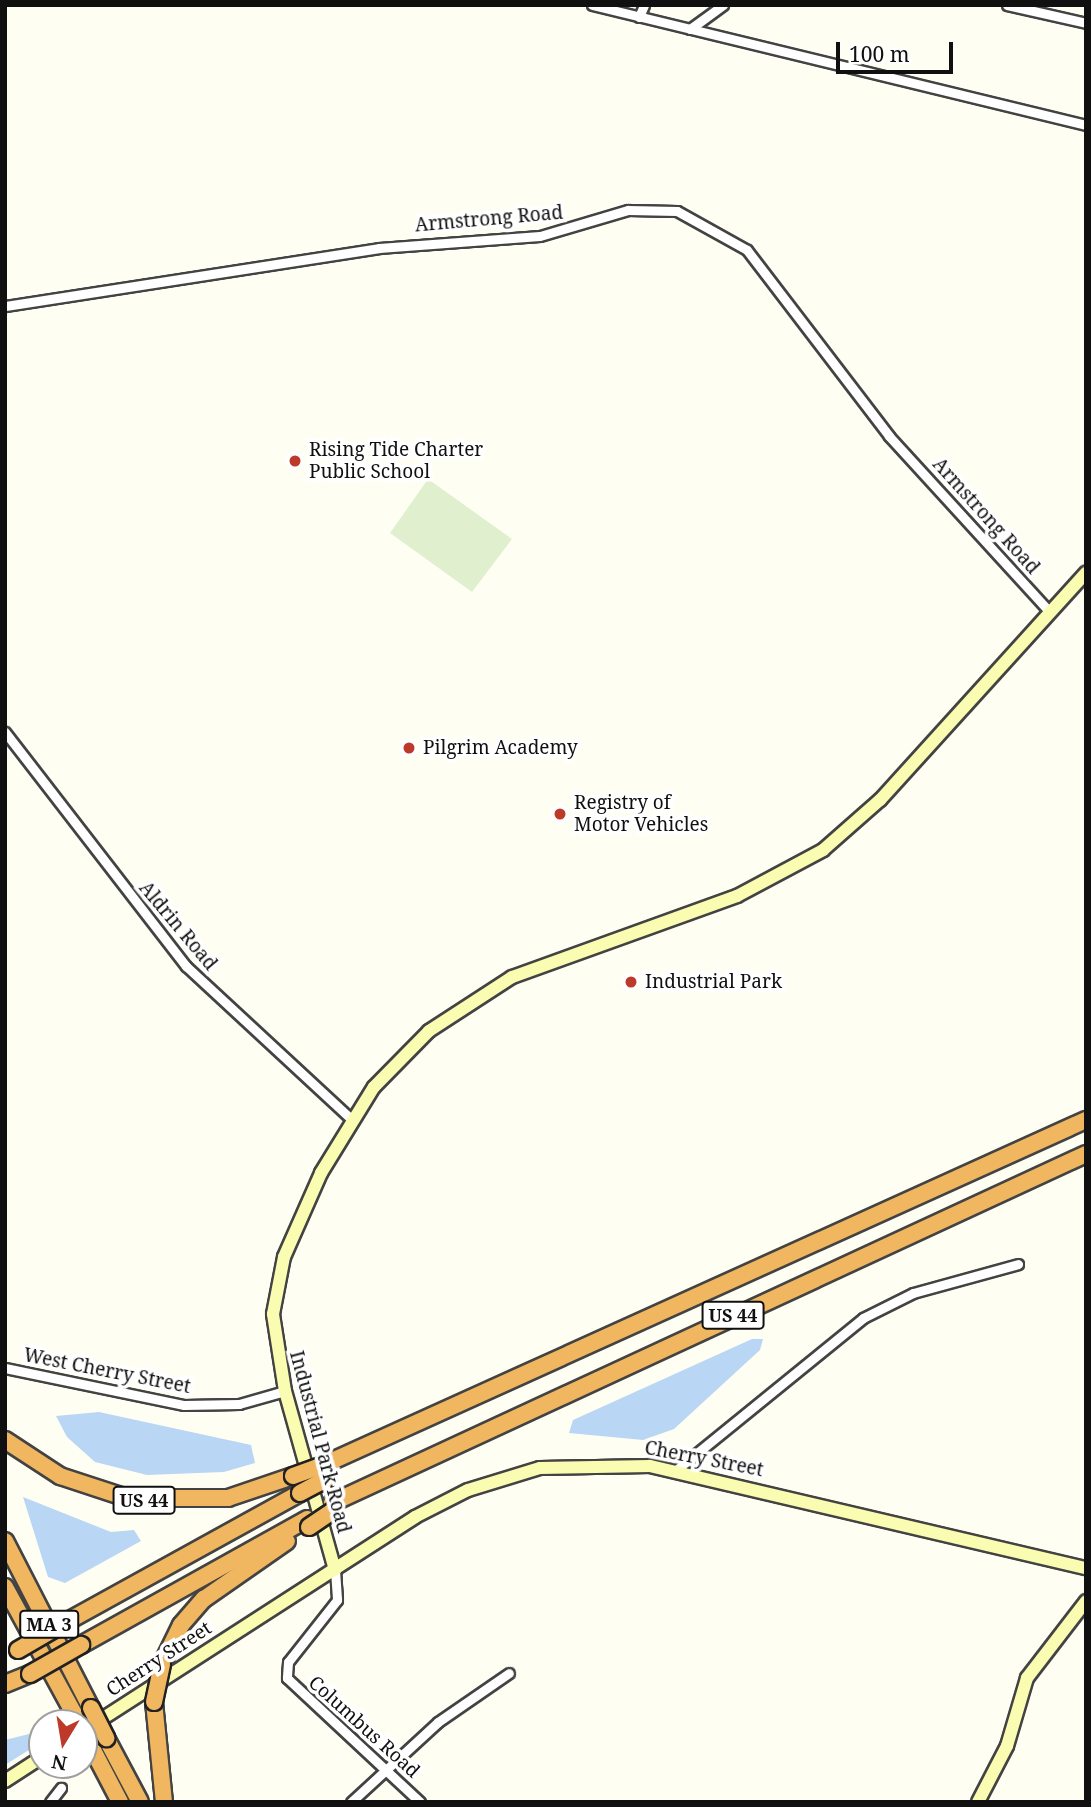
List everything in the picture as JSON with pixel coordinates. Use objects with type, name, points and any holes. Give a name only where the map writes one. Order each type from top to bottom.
[{"type":"highway","name":"US 44","points":[[5,1440],[60,1476],[127,1498],[228,1498],[293,1476],[324,1473],[1086,1120]]},
{"type":"highway","name":"US 44","points":[[308,1523],[380,1478],[1086,1154]]},
{"type":"highway","points":[[11,1653],[300,1493],[324,1473]]},
{"type":"highway","points":[[5,1684],[30,1674],[308,1523]]},
{"type":"highway","points":[[164,1802],[154,1702],[162,1664],[181,1625],[204,1599],[308,1523]]},
{"type":"highway","name":"MA 3","points":[[5,1541],[140,1802]]},
{"type":"highway","name":"MA 3","points":[[5,1587],[72,1709]]},
{"type":"highway","name":"MA 3","points":[[98,1759],[120,1802]]},
{"type":"street","points":[[593,5],[1086,125]]},
{"type":"street","points":[[639,17],[645,5]]},
{"type":"street","points":[[690,29],[723,5]]},
{"type":"street","points":[[1007,5],[1086,23]]},
{"type":"street","name":"Armstrong Road","points":[[5,306],[390,247],[540,236],[628,210],[677,211],[747,250],[881,427],[1049,611]]},
{"type":"street","name":"Industrial Park Road","points":[[335,1570],[285,1391],[273,1314],[290,1242],[351,1119],[411,1047],[486,990],[550,960],[737,896],[826,848],[886,794],[1086,573]]},
{"type":"street","name":"Aldrin Road","points":[[5,732],[186,966],[351,1119]]},
{"type":"street","points":[[675,1471],[863,1318],[913,1293],[1018,1264]]},
{"type":"street","name":"West Cherry Street","points":[[5,1368],[184,1405],[239,1404],[285,1391]]},
{"type":"street","name":"Cherry Street","points":[[98,1720],[439,1504],[501,1479],[591,1464],[675,1471],[1086,1568]]},
{"type":"street","name":"Columbus Road","points":[[335,1570],[337,1600],[286,1673],[419,1802]]},
{"type":"street","points":[[978,1802],[1007,1746],[1027,1678],[1086,1601]]},
{"type":"street","points":[[351,1802],[477,1691],[509,1673]]},
{"type":"street","points":[[5,1781],[28,1766]]},
{"type":"street","points":[[50,1802],[61,1788]]},
{"type":"green space","points":[[428,479],[512,539],[472,592],[390,533]]},
{"type":"water","points":[[752,1339],[763,1339],[760,1350],[674,1429],[643,1440],[569,1433],[573,1420]]},
{"type":"water","points":[[99,1412],[251,1445],[255,1463],[224,1472],[147,1475],[95,1462],[67,1437],[56,1416]]},
{"type":"water","points":[[23,1497],[111,1532],[134,1530],[141,1541],[65,1583],[48,1577]]},
{"type":"water","points":[[28,1734],[28,1751],[5,1765],[5,1740]]},
{"type":"place","name":"Rising Tide Charter Public School","points":[[295,461]]},
{"type":"place","name":"Pilgrim Academy","points":[[409,748]]},
{"type":"place","name":"Registry of Motor Vehicles","points":[[560,814]]},
{"type":"place","name":"Industrial Park","points":[[631,982]]}]
